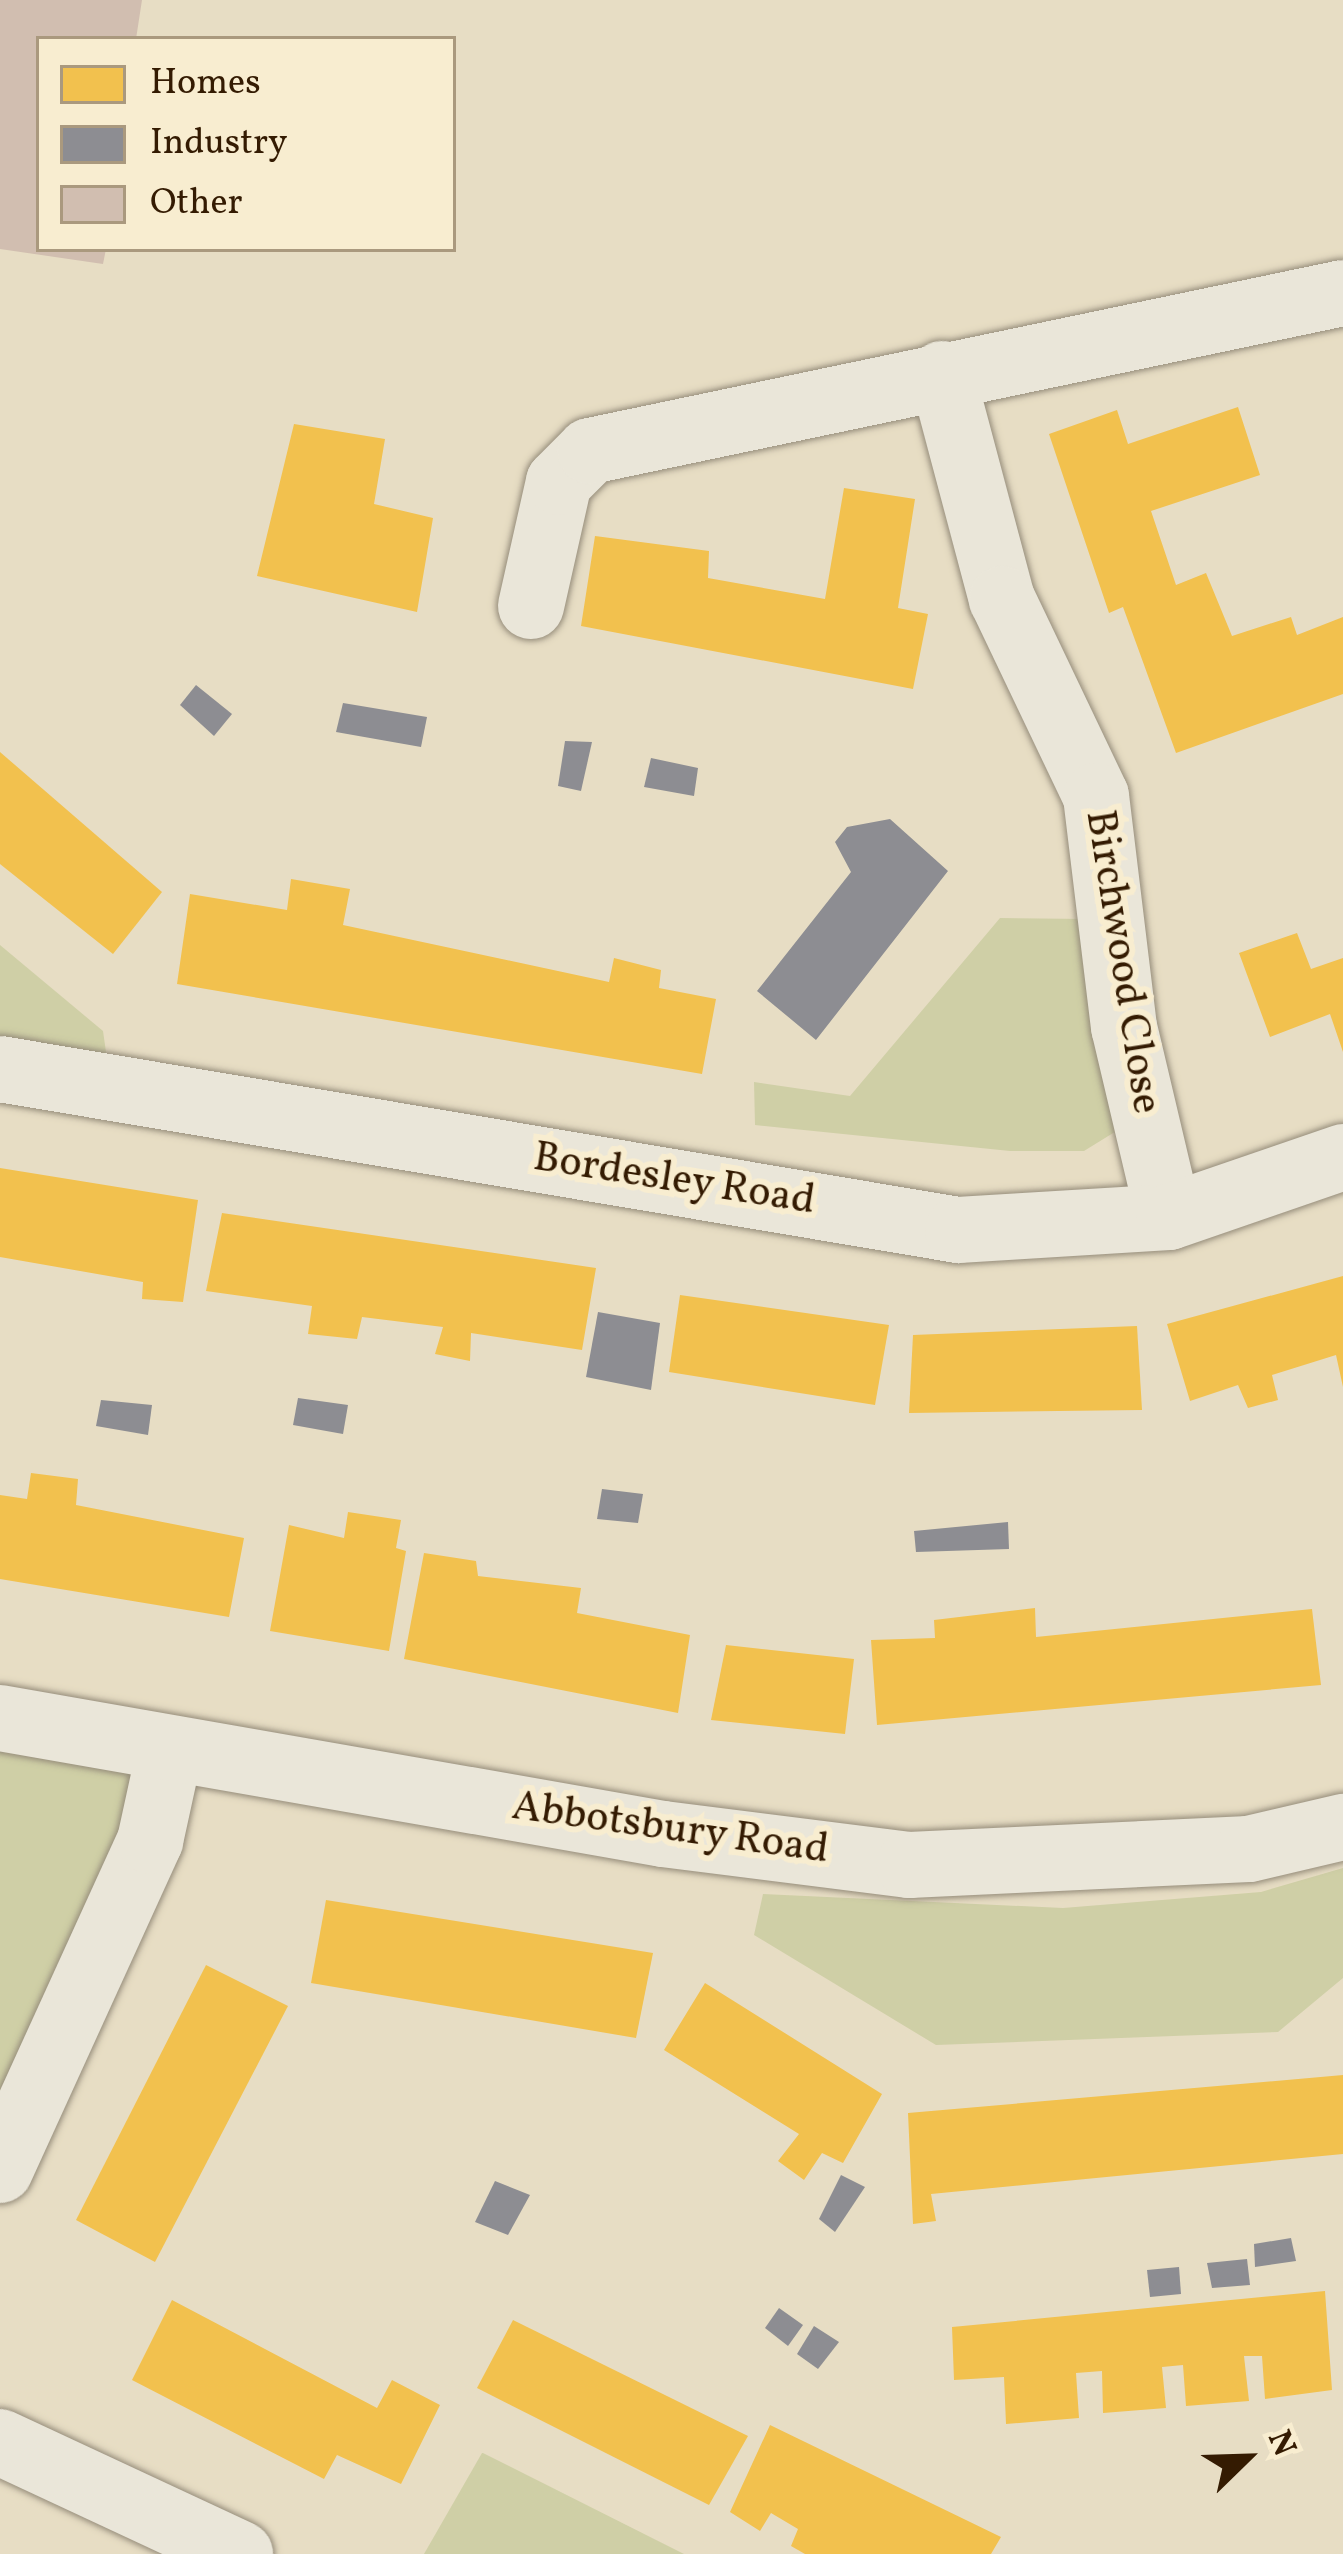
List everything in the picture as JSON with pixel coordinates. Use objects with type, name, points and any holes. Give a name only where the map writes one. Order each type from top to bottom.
[{"type":"street","points":[[531,606],[559,482],[590,451],[1343,293]]},
{"type":"street","name":"Birchwood Close","points":[[942,374],[1002,599],[1096,796],[1124,1027],[1169,1216]]},
{"type":"street","name":"Bordesley Road","points":[[0,1069],[958,1230],[1169,1216],[1343,1157]]},
{"type":"street","name":"Abbotsbury Road","points":[[0,1718],[909,1865],[1249,1849],[1343,1826]]},
{"type":"street","points":[[0,2170],[150,1841],[170,1749]]},
{"type":"street","points":[[0,2442],[241,2554]]},
{"type":"green space","points":[[1000,918],[1086,919],[1118,1130],[1084,1151],[1010,1151],[755,1125],[754,1082],[850,1096]]},
{"type":"green space","points":[[0,945],[103,1031],[108,1066],[0,1049]]},
{"type":"green space","points":[[0,1735],[156,1765],[0,2136]]},
{"type":"green space","points":[[1343,1868],[1343,1978],[1278,2032],[936,2045],[754,1935],[763,1894],[1063,1908],[1261,1892]]},
{"type":"green space","points":[[483,2453],[684,2554],[424,2554]]},
{"type":"building: Homes","points":[[1238,407],[1260,475],[1151,511],[1176,585],[1206,573],[1232,636],[1291,617],[1297,635],[1343,617],[1343,694],[1176,753],[1123,607],[1109,613],[1049,434],[1117,410],[1128,444]]},
{"type":"building: Homes","points":[[294,424],[385,439],[374,504],[433,518],[417,612],[257,576]]},
{"type":"building: Homes","points":[[844,488],[915,499],[898,608],[928,614],[913,689],[581,626],[595,536],[709,551],[708,578],[825,599]]},
{"type":"building: Homes","points":[[0,752],[162,892],[113,954],[0,864]]},
{"type":"building: Homes","points":[[291,879],[350,889],[343,925],[609,982],[614,958],[661,970],[659,988],[716,999],[702,1074],[177,984],[190,894],[287,910]]},
{"type":"building: Homes","points":[[1297,933],[1311,969],[1343,958],[1343,1052],[1330,1014],[1270,1037],[1239,953]]},
{"type":"building: Homes","points":[[0,1168],[198,1200],[183,1302],[142,1299],[143,1282],[0,1257]]},
{"type":"building: Homes","points":[[222,1213],[596,1268],[582,1350],[471,1333],[470,1361],[435,1354],[443,1327],[362,1317],[357,1339],[308,1334],[312,1306],[206,1291]]},
{"type":"building: Homes","points":[[1343,1276],[1343,1387],[1336,1355],[1272,1375],[1278,1400],[1248,1408],[1238,1385],[1190,1401],[1167,1324]]},
{"type":"building: Homes","points":[[680,1295],[889,1325],[875,1405],[669,1372]]},
{"type":"building: Homes","points":[[1137,1326],[1142,1410],[909,1413],[913,1335]]},
{"type":"building: Homes","points":[[31,1473],[78,1479],[76,1505],[244,1538],[229,1617],[0,1579],[0,1495],[27,1499]]},
{"type":"building: Homes","points":[[348,1512],[401,1520],[396,1548],[406,1551],[389,1651],[270,1631],[289,1525],[344,1538]]},
{"type":"building: Homes","points":[[424,1553],[476,1561],[478,1576],[581,1588],[577,1613],[690,1635],[678,1713],[404,1659]]},
{"type":"building: Homes","points":[[1035,1608],[1036,1637],[1312,1609],[1321,1685],[877,1725],[871,1640],[935,1638],[934,1620]]},
{"type":"building: Homes","points":[[726,1645],[854,1659],[845,1734],[711,1720]]},
{"type":"building: Homes","points":[[326,1900],[653,1953],[636,2038],[311,1983]]},
{"type":"building: Homes","points":[[206,1965],[288,2006],[155,2262],[76,2220]]},
{"type":"building: Homes","points":[[705,1983],[882,2094],[843,2163],[822,2153],[804,2180],[778,2161],[799,2134],[664,2050]]},
{"type":"building: Homes","points":[[1343,2075],[1343,2154],[931,2194],[936,2221],[913,2224],[908,2113]]},
{"type":"building: Homes","points":[[1325,2291],[1332,2390],[1265,2399],[1262,2356],[1244,2356],[1249,2401],[1186,2406],[1183,2365],[1162,2367],[1166,2408],[1103,2413],[1102,2371],[1076,2373],[1079,2418],[1006,2424],[1004,2377],[954,2380],[952,2327]]},
{"type":"building: Homes","points":[[172,2300],[377,2408],[392,2380],[440,2405],[401,2484],[337,2455],[324,2479],[132,2380]]},
{"type":"building: Homes","points":[[513,2320],[748,2436],[709,2505],[477,2388]]},
{"type":"building: Homes","points":[[770,2425],[1001,2537],[991,2554],[805,2554],[791,2546],[798,2529],[771,2513],[760,2531],[730,2512]]},
{"type":"building: Industry","points":[[196,685],[232,714],[214,736],[180,705]]},
{"type":"building: Industry","points":[[343,703],[427,717],[421,747],[336,732]]},
{"type":"building: Industry","points":[[565,741],[592,742],[581,791],[558,786]]},
{"type":"building: Industry","points":[[651,758],[698,768],[694,796],[644,787]]},
{"type":"building: Industry","points":[[890,819],[948,871],[816,1040],[757,991],[851,872],[835,842],[847,827]]},
{"type":"building: Industry","points":[[598,1312],[660,1323],[651,1390],[586,1377]]},
{"type":"building: Industry","points":[[298,1398],[348,1405],[343,1434],[293,1425]]},
{"type":"building: Industry","points":[[101,1400],[152,1405],[148,1435],[96,1426]]},
{"type":"building: Industry","points":[[602,1489],[643,1494],[638,1523],[597,1519]]},
{"type":"building: Industry","points":[[1008,1522],[1009,1549],[916,1552],[914,1531]]},
{"type":"building: Industry","points":[[841,2175],[865,2187],[835,2232],[819,2219]]},
{"type":"building: Industry","points":[[495,2181],[530,2195],[508,2235],[475,2222]]},
{"type":"building: Industry","points":[[1291,2238],[1296,2261],[1255,2267],[1254,2244]]},
{"type":"building: Industry","points":[[1247,2259],[1250,2285],[1212,2288],[1207,2263]]},
{"type":"building: Industry","points":[[1179,2267],[1181,2294],[1150,2297],[1147,2270]]},
{"type":"building: Industry","points":[[779,2308],[803,2325],[788,2346],[765,2328]]},
{"type":"building: Industry","points":[[814,2326],[839,2342],[818,2369],[797,2354]]},
{"type":"building: Other","points":[[0,0],[142,0],[136,36],[36,36],[36,252],[105,252],[103,264],[0,249]]}]
